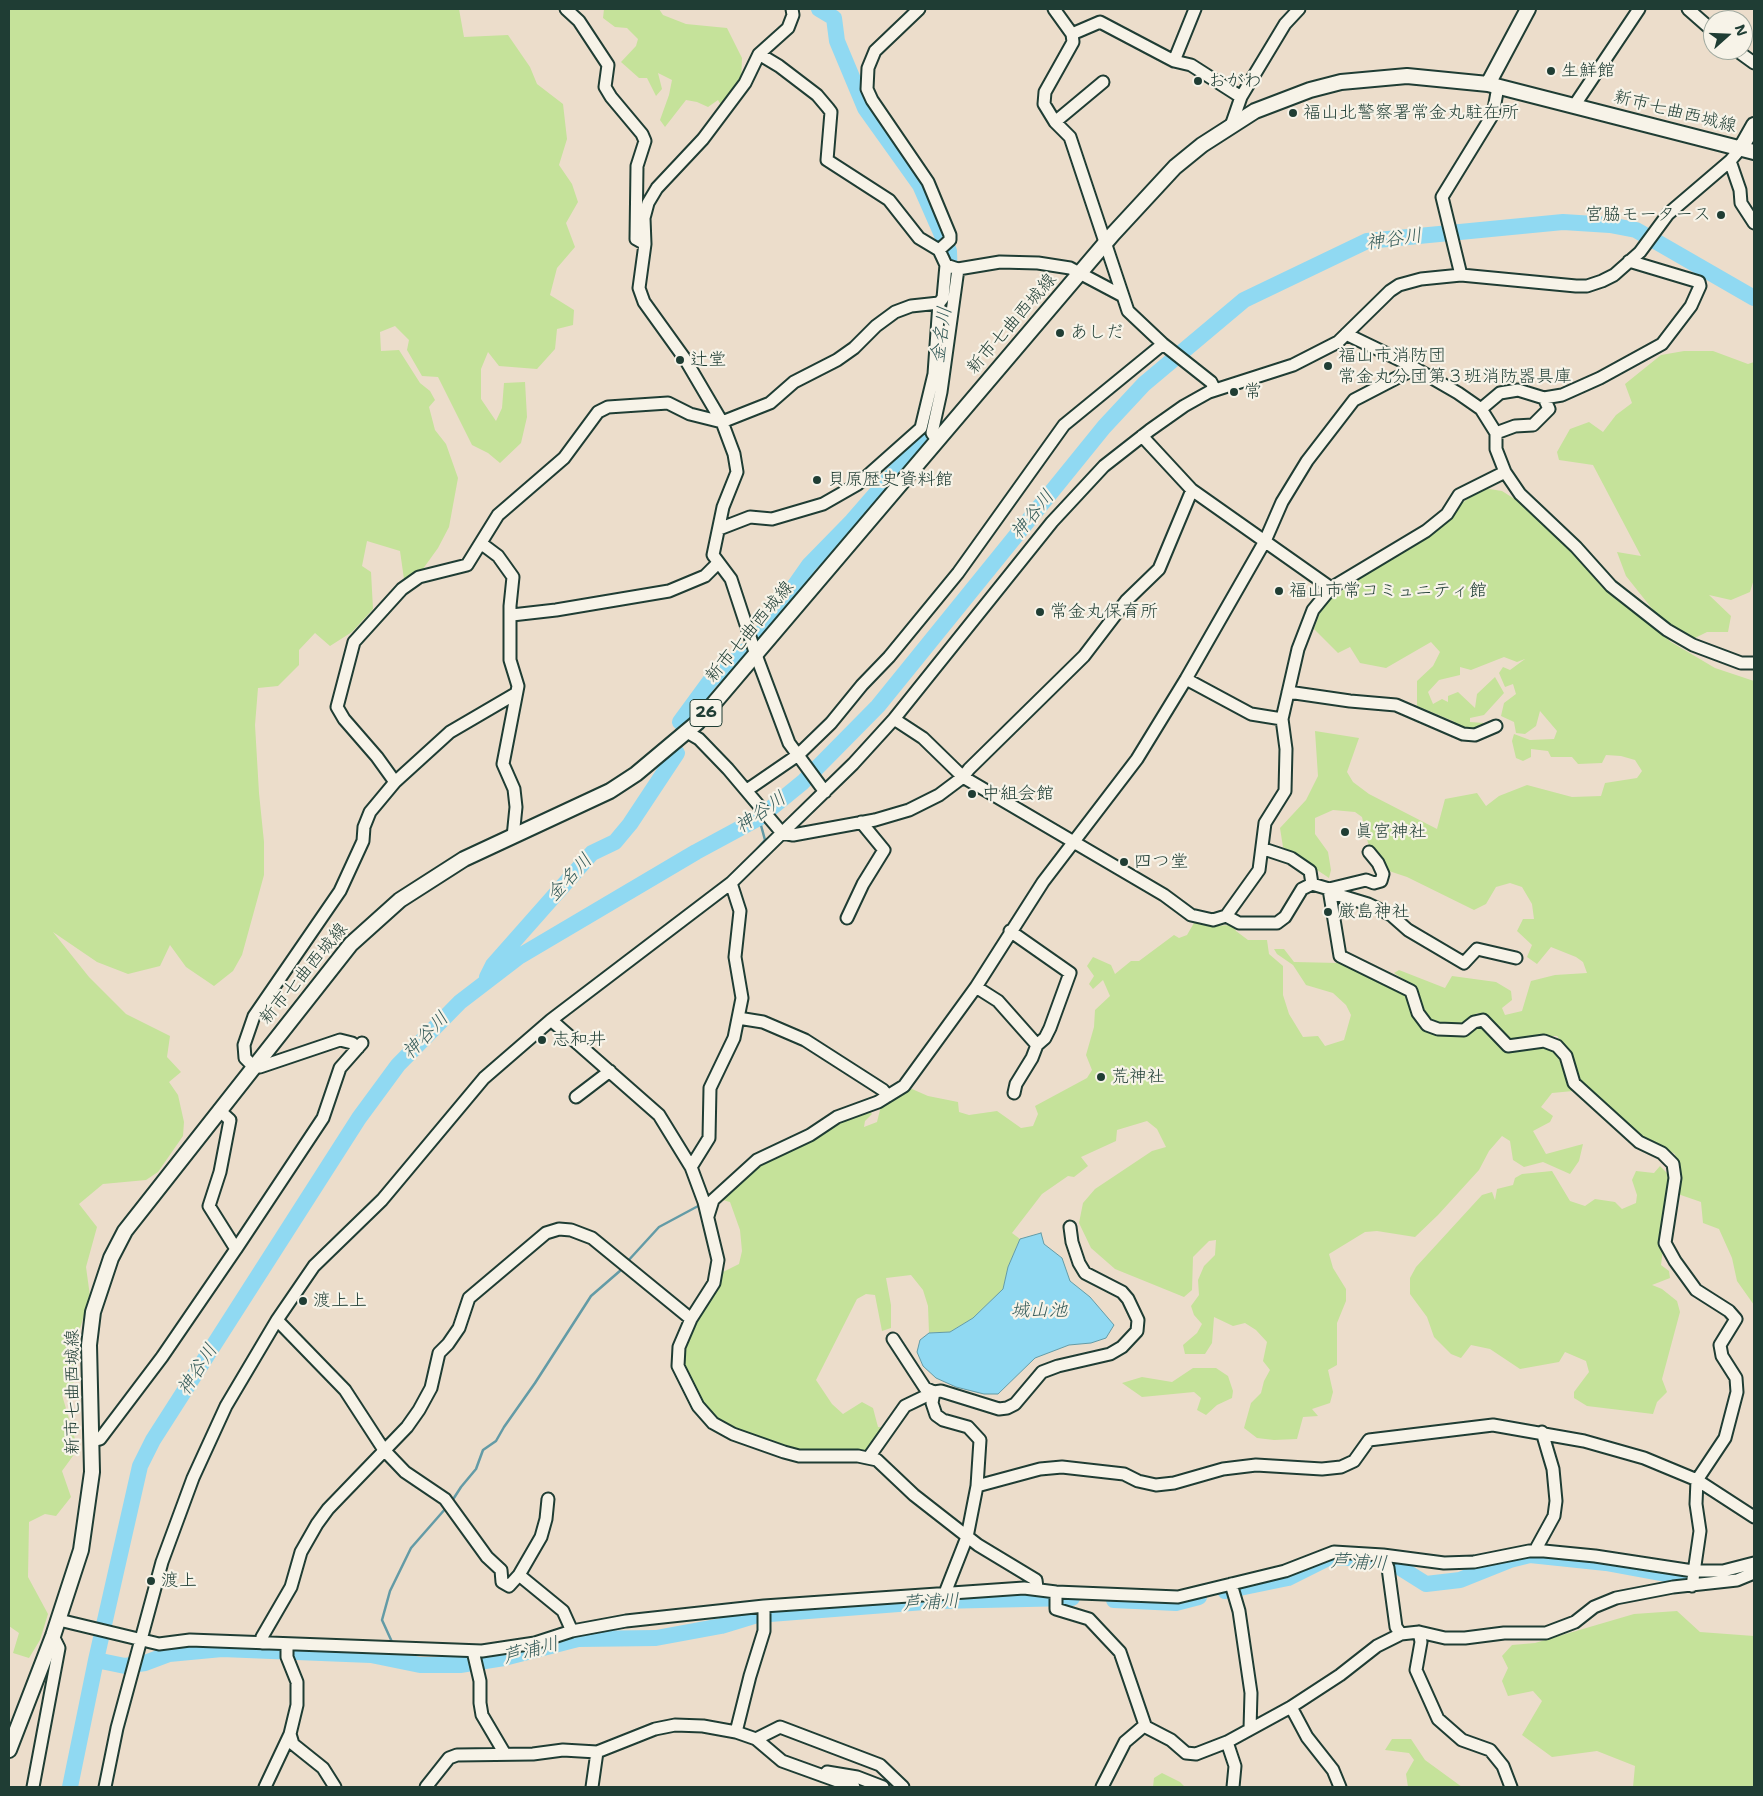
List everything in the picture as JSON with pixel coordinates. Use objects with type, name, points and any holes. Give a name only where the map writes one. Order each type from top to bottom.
[{"type":"main road","points":[[1493,85],[1528,9]]},
{"type":"main road","name":"新市七曲西城線","points":[[9,1750],[54,1636],[65,1621],[81,1550],[90,1496],[92,1441],[89,1345],[93,1312],[111,1258],[125,1231],[253,1066],[351,944],[400,900],[464,859],[610,791],[636,774],[687,732],[756,655],[1106,243],[1175,167],[1232,124],[1255,111],[1282,100],[1341,82],[1407,76],[1493,85],[1748,150]]},
{"type":"main road","points":[[1748,150],[1754,125]]},
{"type":"street","points":[[566,9],[579,21],[608,65],[605,87],[642,134],[645,141],[637,166],[636,240],[645,244]]},
{"type":"street","points":[[792,9],[793,15],[788,28],[759,54],[745,83],[708,132],[652,195],[644,218],[645,244],[639,288],[644,302],[684,359],[722,422],[734,454],[738,472],[727,493],[713,555],[732,579],[756,655],[789,743],[824,792]]},
{"type":"street","points":[[919,9],[876,51],[868,68],[867,89],[872,100],[928,182],[946,224],[950,240],[939,250]]},
{"type":"street","points":[[1054,9],[1072,34],[1073,42],[1045,92],[1044,104],[1055,122],[1070,137],[1106,243],[1121,295],[1128,311],[1163,344],[1199,372],[1210,382],[1215,390]]},
{"type":"street","points":[[1174,61],[1195,9]]},
{"type":"street","points":[[1232,124],[1241,96],[1285,24],[1300,9]]},
{"type":"street","points":[[1574,106],[1639,9]]},
{"type":"street","points":[[1688,9],[1703,22]]},
{"type":"street","points":[[1072,34],[1100,22],[1174,61],[1191,65],[1241,96]]},
{"type":"street","points":[[718,529],[750,517],[772,520],[824,504],[858,484],[921,428],[934,374],[939,303],[943,298],[945,286],[946,265],[939,250],[919,238],[889,200],[827,160],[831,112],[817,94],[759,54]]},
{"type":"street","points":[[1055,122],[1103,82]]},
{"type":"street","points":[[1461,275],[1442,197],[1493,114],[1493,85]]},
{"type":"street","points":[[104,1787],[117,1728],[137,1657],[139,1640],[162,1562],[193,1478],[226,1406],[277,1320],[314,1266],[382,1200],[484,1078],[551,1020],[731,883],[781,831],[824,792],[894,719],[1052,522],[1104,466],[1142,436],[1184,406],[1215,390],[1293,365],[1338,342],[1390,291],[1399,285],[1421,279],[1461,275],[1587,286],[1614,275],[1640,252],[1668,214],[1730,161],[1748,150]]},
{"type":"street","points":[[1730,161],[1740,190],[1741,203],[1754,223]]},
{"type":"street","points":[[1481,409],[1500,394],[1518,390],[1544,398],[1562,395],[1600,378],[1662,344],[1691,306],[1700,286],[1699,282],[1629,261]]},
{"type":"street","points":[[946,265],[958,269],[1000,262],[1038,263],[1070,268],[1121,295]]},
{"type":"street","points":[[938,440],[932,433],[941,392],[958,269]]},
{"type":"street","points":[[395,782],[377,757],[344,719],[337,707],[354,642],[402,589],[419,577],[467,566],[498,515],[564,458],[598,412],[608,407],[668,403],[690,414],[722,422],[770,403],[794,382],[837,360],[854,348],[876,326],[895,312],[911,306],[939,303]]},
{"type":"street","points":[[1346,334],[1458,393],[1481,409],[1496,434],[1496,449],[1506,472],[1520,494],[1576,547],[1611,586],[1668,630],[1693,645],[1741,663],[1754,663]]},
{"type":"street","points":[[747,790],[798,755],[831,723],[862,685],[889,657],[958,573],[1064,425],[1163,344]]},
{"type":"street","points":[[708,1216],[713,1200],[757,1160],[810,1135],[837,1117],[878,1102],[904,1086],[976,987],[1010,931],[1072,842],[1138,759],[1265,541],[1282,502],[1307,461],[1354,400],[1406,374],[1411,367]]},
{"type":"street","points":[[1496,434],[1515,426],[1533,425],[1549,410],[1544,398]]},
{"type":"street","points":[[1142,436],[1192,490],[1331,588]]},
{"type":"street","points":[[894,719],[923,738],[963,777],[1164,895],[1191,915],[1213,920],[1226,916],[1259,870],[1264,849],[1265,823],[1285,792],[1286,749],[1282,719],[1298,649],[1314,610],[1331,588],[1426,531],[1447,514],[1459,495],[1506,472]]},
{"type":"street","points":[[687,732],[699,739],[747,790],[781,831],[793,835],[910,810],[939,795],[963,777],[1075,666],[1126,601],[1159,569],[1192,490]]},
{"type":"street","points":[[482,544],[498,556],[513,577],[510,606],[512,615],[510,660],[518,686],[503,764],[514,789],[516,807],[513,837]]},
{"type":"street","points":[[512,615],[556,610],[669,591],[705,576],[718,563]]},
{"type":"street","points":[[1186,679],[1251,714],[1282,719]]},
{"type":"street","points":[[1288,692],[1396,705],[1463,734],[1475,735],[1496,726]]},
{"type":"street","points":[[92,1441],[100,1440],[162,1357],[236,1249],[323,1118],[340,1068],[361,1045],[340,1040],[260,1067],[253,1066],[245,1058],[244,1045],[254,1016],[340,890],[362,841],[364,827],[370,812],[395,782],[450,732],[516,694]]},
{"type":"street","points":[[847,918],[863,884],[884,850],[861,822]]},
{"type":"street","points":[[1264,849],[1291,858],[1310,871],[1312,884]]},
{"type":"street","points":[[1329,889],[1366,880],[1374,883],[1381,881],[1383,874],[1369,852]]},
{"type":"street","points":[[691,1167],[709,1138],[710,1088],[734,1038],[742,998],[735,957],[740,911],[731,883]]},
{"type":"street","points":[[1226,916],[1239,923],[1277,923],[1285,917],[1302,888],[1312,884],[1329,889],[1335,894],[1368,904],[1391,915],[1408,930],[1464,963],[1477,949],[1516,958]]},
{"type":"street","points":[[1329,889],[1340,956],[1411,991],[1418,1012],[1427,1025],[1438,1029],[1464,1030],[1474,1022],[1483,1020],[1508,1046],[1544,1041],[1557,1046],[1566,1056],[1574,1083],[1639,1142],[1662,1153],[1672,1164],[1675,1178],[1665,1243],[1675,1261],[1696,1290],[1729,1311],[1736,1319],[1720,1345],[1722,1356],[1736,1378],[1737,1392],[1725,1438],[1697,1480],[1696,1504],[1700,1531],[1692,1586]]},
{"type":"street","points":[[1010,931],[1070,973],[1050,1028],[1045,1038],[1037,1045],[1032,1058],[1016,1084],[1014,1093]]},
{"type":"street","points":[[976,987],[998,1001],[1037,1045]]},
{"type":"street","points":[[738,1018],[763,1022],[805,1040],[883,1090],[888,1096]]},
{"type":"street","points":[[551,1020],[659,1115],[691,1167],[708,1216],[718,1260],[714,1283],[691,1319],[679,1347],[678,1366],[694,1400],[713,1423],[733,1434],[799,1456],[868,1457],[886,1467],[914,1494],[967,1537],[1036,1580],[1037,1588]]},
{"type":"street","points":[[576,1097],[610,1071]]},
{"type":"street","points":[[219,1110],[230,1120],[220,1172],[209,1206],[236,1249]]},
{"type":"street","points":[[868,1457],[905,1406],[934,1392],[941,1391],[999,1409],[1007,1408],[1015,1404],[1042,1372],[1058,1366],[1110,1354],[1131,1339],[1137,1331],[1138,1320],[1128,1299],[1122,1292],[1085,1273],[1079,1263],[1072,1242],[1070,1227]]},
{"type":"street","points":[[262,1642],[291,1587],[301,1552],[317,1524],[407,1427],[423,1402],[431,1388],[439,1352],[448,1344],[459,1328],[469,1298],[546,1233],[559,1229],[571,1230],[592,1238],[691,1319]]},
{"type":"street","points":[[277,1320],[345,1390],[384,1450],[405,1472],[445,1499],[487,1557],[500,1570],[502,1582],[509,1586],[519,1575],[541,1537],[546,1519],[548,1498]]},
{"type":"street","points":[[893,1339],[925,1388],[934,1392]]},
{"type":"street","points":[[934,1392],[932,1403],[936,1415],[943,1420],[968,1426],[980,1440],[977,1486],[967,1537],[946,1593]]},
{"type":"street","points":[[977,1486],[1040,1469],[1062,1468],[1124,1474],[1138,1481],[1156,1485],[1174,1483],[1223,1469],[1256,1465],[1322,1469],[1341,1467],[1354,1461],[1369,1440],[1494,1425],[1542,1432],[1644,1458],[1697,1480],[1754,1517]]},
{"type":"street","points":[[1537,1551],[1537,1547],[1554,1516],[1556,1502],[1553,1468],[1542,1432]]},
{"type":"street","points":[[65,1621],[158,1644],[190,1640],[262,1642],[287,1650],[474,1658],[535,1643],[572,1631],[626,1621],[764,1608],[946,1593],[1037,1588],[1056,1597],[1178,1597],[1233,1588],[1285,1572],[1334,1552],[1384,1559],[1444,1564],[1474,1562],[1537,1551],[1595,1556],[1693,1571],[1754,1567]]},
{"type":"street","points":[[1384,1559],[1396,1627],[1401,1634]]},
{"type":"street","points":[[1056,1597],[1056,1609],[1089,1619],[1120,1652],[1144,1726],[1171,1740],[1186,1753],[1196,1754],[1227,1742],[1291,1707],[1340,1675],[1378,1646],[1401,1634],[1419,1632],[1445,1638],[1465,1638],[1504,1632],[1546,1633],[1575,1622],[1594,1607],[1616,1598],[1674,1587],[1737,1580],[1754,1567]]},
{"type":"street","points":[[519,1575],[563,1611],[572,1631]]},
{"type":"street","points":[[1233,1588],[1251,1693],[1250,1729]]},
{"type":"street","points":[[736,1732],[764,1631],[764,1608]]},
{"type":"street","points":[[1419,1632],[1421,1642],[1416,1670],[1438,1719],[1462,1740],[1490,1750],[1503,1766],[1511,1787]]},
{"type":"street","points":[[33,1787],[59,1648],[54,1636]]},
{"type":"street","points":[[265,1787],[290,1734],[297,1705],[297,1682],[287,1650]]},
{"type":"street","points":[[474,1658],[480,1681],[482,1715],[505,1754]]},
{"type":"street","points":[[1291,1707],[1307,1737],[1333,1770],[1340,1787]]},
{"type":"street","points":[[426,1787],[449,1758],[456,1754],[533,1754],[563,1750],[598,1752],[655,1729],[675,1725],[703,1726],[736,1732],[756,1739],[782,1761],[854,1787]]},
{"type":"street","points":[[1102,1787],[1125,1742],[1144,1726]]},
{"type":"street","points":[[756,1739],[780,1727],[880,1765],[904,1787]]},
{"type":"street","points":[[290,1734],[293,1744],[324,1768],[335,1787]]},
{"type":"street","points":[[1227,1742],[1235,1766],[1233,1787]]},
{"type":"street","points":[[592,1787],[598,1752]]},
{"type":"street","points":[[798,1768],[858,1777],[883,1787]]},
{"type":"green space","points":[[9,9],[459,9],[464,37],[508,35],[530,67],[537,84],[563,104],[567,139],[559,165],[572,184],[578,202],[566,223],[575,247],[557,268],[550,295],[574,310],[573,325],[557,329],[555,349],[537,369],[499,366],[488,352],[481,369],[481,399],[496,421],[502,408],[504,383],[525,382],[527,417],[521,443],[500,463],[488,453],[472,445],[438,377],[422,376],[407,350],[409,340],[395,326],[380,332],[381,351],[399,350],[420,383],[430,391],[435,400],[429,407],[435,430],[446,444],[458,478],[449,527],[438,548],[420,573],[404,579],[400,551],[367,541],[362,566],[371,572],[373,609],[352,632],[330,646],[315,633],[299,650],[299,665],[278,686],[258,688],[255,725],[264,842],[264,875],[242,955],[233,971],[214,986],[186,967],[170,945],[160,966],[128,974],[97,962],[53,932],[89,977],[126,1014],[170,1036],[167,1057],[181,1072],[169,1082],[178,1095],[184,1122],[183,1136],[158,1172],[146,1180],[103,1184],[79,1204],[97,1227],[86,1267],[90,1296],[77,1338],[74,1382],[62,1395],[78,1449],[62,1471],[71,1497],[56,1516],[45,1514],[29,1522],[28,1577],[48,1614],[40,1640],[29,1658],[13,1653],[19,1633],[9,1626]]},
{"type":"green space","points":[[604,9],[659,9],[663,15],[686,24],[727,28],[742,58],[741,83],[723,109],[718,100],[708,107],[686,100],[665,127],[660,120],[672,80],[658,73],[662,89],[656,96],[647,78],[639,78],[621,62],[636,46],[638,39],[627,28],[615,27],[603,18]]},
{"type":"green space","points":[[1684,351],[1713,351],[1748,364],[1754,362],[1754,579],[1750,592],[1731,600],[1709,595],[1731,616],[1728,632],[1707,632],[1689,641],[1665,625],[1626,576],[1617,552],[1641,556],[1593,465],[1559,460],[1557,452],[1570,429],[1589,422],[1603,432],[1616,415],[1632,403],[1625,384],[1661,355]]},
{"type":"green space","points":[[1483,488],[1502,491],[1532,510],[1577,557],[1671,642],[1715,668],[1754,681],[1754,1305],[1737,1281],[1732,1258],[1719,1229],[1703,1223],[1701,1202],[1675,1193],[1675,1154],[1661,1146],[1644,1141],[1588,1092],[1579,1078],[1572,1054],[1557,1036],[1543,1036],[1511,1042],[1487,1018],[1477,1013],[1463,1024],[1439,1023],[1425,1016],[1414,986],[1394,973],[1399,970],[1445,988],[1452,976],[1496,982],[1511,991],[1512,1000],[1502,1008],[1505,1015],[1522,1011],[1531,981],[1555,975],[1587,973],[1583,962],[1576,957],[1551,947],[1537,964],[1527,957],[1532,945],[1517,931],[1523,919],[1534,919],[1532,904],[1522,887],[1510,883],[1496,887],[1486,904],[1474,910],[1407,877],[1386,870],[1368,843],[1362,817],[1355,812],[1333,810],[1315,818],[1315,834],[1328,852],[1331,870],[1329,878],[1283,847],[1280,828],[1306,800],[1318,776],[1315,731],[1359,738],[1347,772],[1353,782],[1369,794],[1437,829],[1445,799],[1477,793],[1486,806],[1499,796],[1527,785],[1572,797],[1601,796],[1605,783],[1637,778],[1642,771],[1635,760],[1621,756],[1606,755],[1602,763],[1578,764],[1572,757],[1551,757],[1548,751],[1531,749],[1531,757],[1523,761],[1516,758],[1512,741],[1514,734],[1530,740],[1554,739],[1557,731],[1540,711],[1536,726],[1525,734],[1516,733],[1514,722],[1501,716],[1504,703],[1516,694],[1513,684],[1505,687],[1499,673],[1503,667],[1510,670],[1525,659],[1517,662],[1504,657],[1471,670],[1460,667],[1460,675],[1439,680],[1428,692],[1433,704],[1442,699],[1448,702],[1448,696],[1458,692],[1475,708],[1477,694],[1495,677],[1504,693],[1484,715],[1470,718],[1470,722],[1484,723],[1477,733],[1467,733],[1453,721],[1417,706],[1417,681],[1433,666],[1440,652],[1431,642],[1386,668],[1360,663],[1350,647],[1338,653],[1314,629],[1324,602]]},
{"type":"green space","points":[[1194,923],[1212,926],[1233,925],[1236,931],[1248,940],[1267,940],[1269,954],[1283,966],[1283,995],[1289,1014],[1303,1037],[1318,1036],[1325,1046],[1344,1040],[1351,1015],[1346,1005],[1333,993],[1306,985],[1293,965],[1277,954],[1274,949],[1284,949],[1294,962],[1339,963],[1398,988],[1407,994],[1433,1030],[1484,1025],[1498,1042],[1543,1045],[1553,1049],[1560,1057],[1573,1091],[1552,1093],[1541,1107],[1553,1116],[1550,1122],[1533,1131],[1546,1154],[1583,1144],[1579,1161],[1570,1174],[1543,1162],[1524,1167],[1513,1160],[1510,1141],[1502,1136],[1489,1151],[1479,1170],[1415,1237],[1377,1231],[1365,1232],[1329,1254],[1333,1268],[1346,1289],[1346,1301],[1337,1323],[1337,1365],[1328,1370],[1333,1392],[1330,1403],[1312,1409],[1318,1416],[1303,1417],[1297,1439],[1274,1440],[1257,1438],[1244,1428],[1251,1403],[1261,1393],[1264,1381],[1270,1370],[1263,1361],[1267,1342],[1256,1330],[1245,1323],[1233,1326],[1214,1317],[1212,1343],[1205,1354],[1185,1354],[1183,1345],[1197,1333],[1202,1324],[1194,1315],[1191,1306],[1199,1295],[1198,1280],[1204,1266],[1215,1255],[1216,1240],[1209,1241],[1193,1257],[1192,1290],[1184,1297],[1115,1269],[1091,1248],[1079,1223],[1083,1203],[1095,1189],[1152,1151],[1166,1147],[1157,1129],[1147,1121],[1117,1130],[1116,1141],[1081,1157],[1088,1166],[1074,1177],[1068,1176],[1042,1194],[1012,1233],[1020,1239],[1008,1267],[1003,1289],[973,1318],[950,1332],[929,1333],[928,1306],[923,1290],[911,1275],[886,1278],[891,1305],[891,1328],[882,1331],[875,1295],[866,1294],[857,1299],[816,1380],[832,1404],[843,1414],[862,1402],[873,1408],[878,1427],[887,1428],[874,1447],[857,1453],[795,1450],[737,1431],[713,1416],[684,1373],[682,1358],[709,1291],[723,1272],[739,1264],[742,1251],[740,1230],[730,1202],[719,1199],[759,1162],[862,1103],[872,1114],[865,1121],[864,1127],[877,1122],[882,1102],[900,1090],[912,1089],[928,1096],[958,1102],[959,1112],[969,1115],[997,1111],[1021,1128],[1033,1126],[1038,1114],[1035,1106],[1087,1078],[1092,1070],[1086,1055],[1094,1027],[1095,1010],[1110,996],[1103,980],[1093,989],[1089,984],[1094,976],[1087,966],[1093,957],[1111,965],[1115,974],[1131,961],[1139,961],[1174,935],[1179,938],[1187,935]]},
{"type":"green space","points":[[1660,1166],[1672,1178],[1661,1265],[1669,1271],[1670,1278],[1652,1285],[1662,1289],[1677,1301],[1680,1312],[1662,1379],[1667,1392],[1657,1402],[1653,1414],[1587,1406],[1574,1398],[1574,1392],[1589,1372],[1586,1361],[1565,1352],[1559,1362],[1520,1369],[1490,1349],[1471,1345],[1461,1358],[1451,1354],[1434,1337],[1427,1317],[1410,1294],[1410,1278],[1416,1267],[1482,1195],[1492,1192],[1495,1200],[1497,1189],[1513,1185],[1515,1178],[1522,1174],[1552,1171],[1570,1201],[1585,1206],[1595,1199],[1615,1202],[1622,1209],[1636,1203],[1637,1195],[1632,1180],[1636,1171],[1654,1173]]},
{"type":"green space","points":[[1193,1368],[1216,1368],[1228,1376],[1233,1391],[1232,1398],[1217,1405],[1206,1415],[1197,1410],[1201,1398],[1194,1392],[1142,1397],[1122,1383],[1142,1377],[1172,1382]]},
{"type":"green space","points":[[1677,1611],[1700,1632],[1754,1636],[1754,1787],[1633,1787],[1635,1766],[1597,1751],[1552,1757],[1522,1735],[1542,1701],[1533,1691],[1508,1696],[1502,1681],[1508,1668],[1502,1656],[1512,1645],[1535,1643],[1634,1614]]},
{"type":"green space","points":[[1392,1739],[1411,1739],[1425,1760],[1462,1787],[1408,1787],[1406,1774],[1414,1760],[1409,1753],[1385,1750]]},
{"type":"green space","points":[[1162,1773],[1180,1782],[1185,1787],[1153,1787],[1154,1778]]},
{"type":"water","name":"城山池","points":[[1041,1233],[1044,1244],[1062,1258],[1070,1281],[1090,1297],[1114,1325],[1106,1338],[1091,1343],[1069,1345],[1035,1358],[998,1394],[984,1394],[956,1387],[936,1378],[923,1366],[917,1352],[920,1340],[929,1333],[950,1332],[973,1318],[1003,1289],[1008,1267],[1020,1239]]},
{"type":"waterway","name":"金名川","points":[[819,9],[834,18],[837,41],[865,108],[920,185],[949,251],[950,279],[940,350]]},
{"type":"waterway","name":"神谷川","points":[[70,1787],[96,1660],[140,1466],[153,1440],[359,1118],[398,1065],[460,1002],[520,956],[696,852],[759,818],[803,782],[878,706],[1104,427],[1144,384],[1244,300],[1367,241],[1563,222],[1610,225],[1636,230],[1754,298]]},
{"type":"waterway","name":"金名川","points":[[758,638],[809,565],[852,521],[919,444],[930,414]]},
{"type":"waterway","name":"金名川","points":[[680,722],[710,681],[745,651]]},
{"type":"waterway","name":"金名川","points":[[487,977],[493,965],[592,853],[615,842],[630,824],[677,753]]},
{"type":"waterway","points":[[751,856],[765,840],[759,818]]},
{"type":"waterway","points":[[627,1262],[659,1227],[700,1205]]},
{"type":"waterway","points":[[452,1501],[476,1469],[483,1450],[496,1441],[591,1296],[621,1270]]},
{"type":"waterway","points":[[392,1642],[382,1620],[390,1591],[411,1548],[446,1508]]},
{"type":"waterway","name":"芦浦川","points":[[1225,1591],[1288,1578],[1328,1558],[1369,1558],[1391,1562],[1426,1584],[1460,1580],[1510,1560],[1530,1555],[1606,1563],[1698,1580],[1708,1579]]},
{"type":"waterway","name":"芦浦川","points":[[1114,1600],[1176,1603],[1199,1597]]},
{"type":"waterway","name":"芦浦川","points":[[96,1660],[125,1666],[145,1663],[169,1654],[222,1649],[371,1655],[420,1665],[460,1665],[504,1658],[578,1639],[656,1638],[721,1626],[757,1615],[937,1601],[1072,1598]]},
{"type":"waterway","name":"芦浦川","points":[[389,1659],[392,1651]]},
{"type":"place","name":"生鮮館","points":[[1551,71]]},
{"type":"place","name":"おがわ","points":[[1198,81]]},
{"type":"place","name":"福山北警察署常金丸駐在所","points":[[1293,113]]},
{"type":"place","name":"宮脇モータース","points":[[1721,215]]},
{"type":"place","name":"あしだ","points":[[1060,333]]},
{"type":"place","name":"辻堂","points":[[680,360]]},
{"type":"place","name":"福山市消防団 常金丸分団第３班消防器具庫","points":[[1328,366]]},
{"type":"place","name":"常","points":[[1234,392]]},
{"type":"place","name":"貝原歴史資料館","points":[[817,480]]},
{"type":"place","name":"福山市常コミュニティ館","points":[[1279,591]]},
{"type":"place","name":"常金丸保育所","points":[[1040,612]]},
{"type":"place","name":"中組会館","points":[[972,794]]},
{"type":"place","name":"眞宮神社","points":[[1345,832]]},
{"type":"place","name":"四つ堂","points":[[1124,862]]},
{"type":"place","name":"厳島神社","points":[[1328,912]]},
{"type":"place","name":"志和井","points":[[542,1040]]},
{"type":"place","name":"荒神社","points":[[1101,1077]]},
{"type":"place","name":"渡上上","points":[[303,1301]]},
{"type":"place","name":"渡上","points":[[151,1581]]}]
